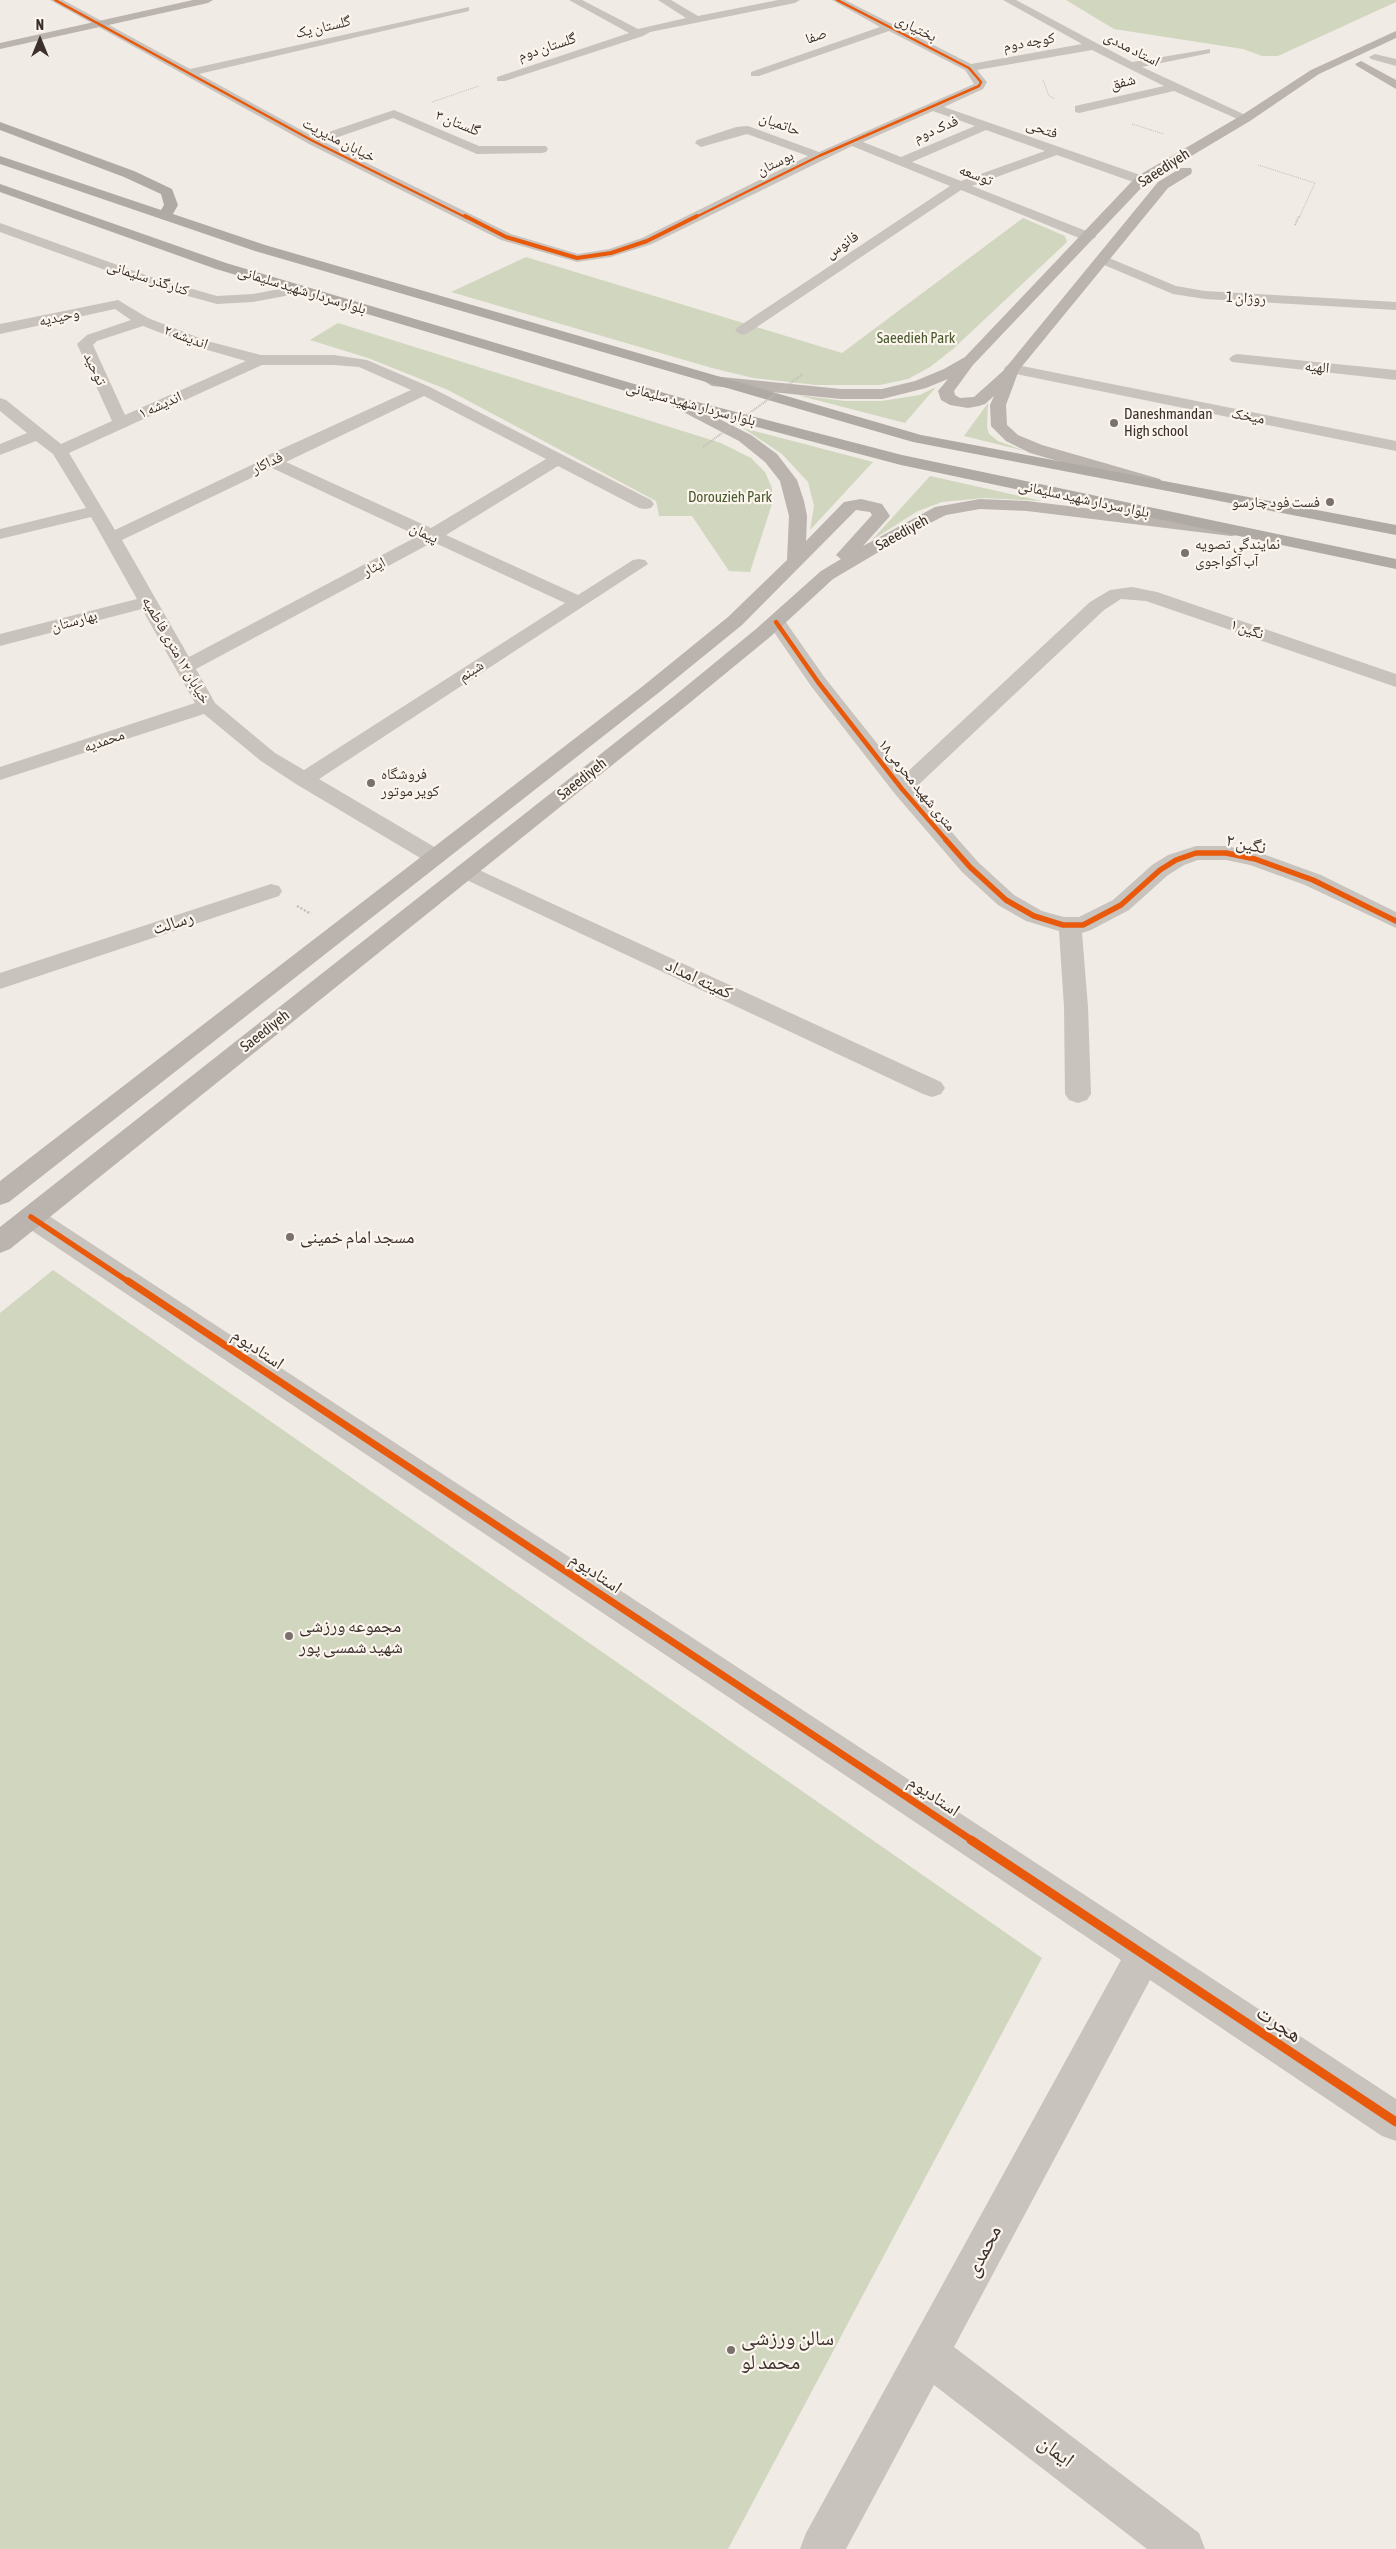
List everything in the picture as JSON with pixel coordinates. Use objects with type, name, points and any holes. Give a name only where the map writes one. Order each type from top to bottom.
[{"type":"highway","points":[[0,126],[129,174],[167,192],[171,205],[166,216]]},
{"type":"highway","name":"بلوار سردار شهید سلیمانی","points":[[0,160],[260,248],[712,381],[919,439],[1396,530]]},
{"type":"highway","points":[[19,195],[20,190],[26,184],[56,179]]},
{"type":"highway","name":"بلوار سردار شهید سلیمانی","points":[[0,188],[222,266],[672,400],[901,460],[1396,564]]},
{"type":"main road","points":[[0,46],[208,0]]},
{"type":"main road","name":"Saeediyeh","points":[[712,381],[841,394],[882,394],[920,386],[970,360],[1089,237],[1141,180],[1246,118],[1315,72],[1396,34]]},
{"type":"main road","points":[[1346,74],[1361,64],[1396,47]]},
{"type":"main road","points":[[1361,64],[1396,85]]},
{"type":"main road","points":[[1246,118],[1266,123]]},
{"type":"main road","name":"Saeediyeh","points":[[1154,483],[1036,448],[1012,438],[999,426],[998,405],[1012,369],[1102,259],[1163,185],[1195,166]]},
{"type":"main road","points":[[970,360],[946,392],[945,394],[950,400],[962,403],[979,401],[1012,369]]},
{"type":"main road","points":[[672,400],[745,438],[771,458],[788,480],[798,516],[796,561]]},
{"type":"main road","name":"Saeediyeh","points":[[827,575],[941,511],[980,504],[1027,506],[1233,531]]},
{"type":"main road","name":"Saeediyeh","points":[[0,1195],[727,627],[850,506],[866,505],[880,510],[881,516],[827,575],[776,622],[0,1242]]},
{"type":"street","name":"خیابان مدیریت","points":[[55,0],[312,141],[506,237],[577,258]]},
{"type":"street","name":"گلستان یک","points":[[188,74],[465,9],[445,0]]},
{"type":"street","points":[[574,0],[639,34]]},
{"type":"street","points":[[662,0],[696,19]]},
{"type":"street","points":[[753,0],[763,6]]},
{"type":"street","name":"گلستان دوم","points":[[501,79],[639,34],[646,29],[795,0]]},
{"type":"street","name":"بختیاری","points":[[837,0],[887,28],[969,68],[981,82]]},
{"type":"street","name":"استاد مددی","points":[[1008,0],[1130,66],[1246,118]]},
{"type":"street","name":"صفا","points":[[755,74],[887,28]]},
{"type":"street","name":"کوچه دوم","points":[[969,68],[1093,46]]},
{"type":"street","points":[[1130,66],[1206,51]]},
{"type":"street","points":[[1375,57],[1396,62]]},
{"type":"street","name":"بوستان","points":[[577,258],[611,253],[646,241],[819,156],[979,86],[981,82]]},
{"type":"street","name":"شفق","points":[[1079,109],[1175,87]]},
{"type":"street","name":"فتحی","points":[[933,106],[1141,180]]},
{"type":"street","points":[[312,141],[394,114]]},
{"type":"street","name":"گلستان ۳","points":[[394,114],[477,150],[542,150]]},
{"type":"street","name":"فدک دوم","points":[[900,162],[985,126]]},
{"type":"street","name":"حاتمیان","points":[[701,143],[740,130],[748,130],[819,156]]},
{"type":"street","name":"توسعه","points":[[852,142],[1089,237]]},
{"type":"street","name":"فانوس","points":[[743,330],[959,186],[1056,150]]},
{"type":"street","name":"کنارگذر سلیمانی","points":[[0,227],[149,280],[217,300],[253,298],[301,289]]},
{"type":"street","name":"روژان 1","points":[[1102,259],[1173,290],[1205,295],[1396,306]]},
{"type":"street","name":"اندیشه ۲","points":[[118,304],[143,321],[202,344],[260,360]]},
{"type":"street","name":"وحیدیه","points":[[0,329],[118,304]]},
{"type":"street","name":"توحید","points":[[121,423],[85,344],[92,338],[143,321]]},
{"type":"street","name":"الهیه","points":[[1237,359],[1396,375]]},
{"type":"street","points":[[260,360],[334,360],[362,363],[424,390],[645,504]]},
{"type":"street","name":"اندیشه ۱","points":[[59,451],[260,360]]},
{"type":"street","name":"میخک","points":[[1012,369],[1396,446]]},
{"type":"street","name":"فداکار","points":[[112,538],[424,390]]},
{"type":"street","name":"خیابان ۱۲ متری فاطمیه","points":[[0,403],[59,451],[112,538],[207,706],[268,757],[303,780],[435,857]]},
{"type":"street","points":[[0,450],[38,434]]},
{"type":"street","name":"ایثار","points":[[185,667],[431,536],[558,459]]},
{"type":"street","name":"پیمان","points":[[270,462],[578,602]]},
{"type":"street","points":[[0,534],[96,511]]},
{"type":"street","name":"شبنم","points":[[303,780],[639,564]]},
{"type":"street","name":"نگین ۱","points":[[902,789],[1097,606],[1117,594],[1144,594],[1396,681]]},
{"type":"street","name":"بهارستان","points":[[0,640],[148,602]]},
{"type":"street","name":"۱۸متری شهید محرمی","points":[[776,622],[818,682],[902,789],[988,885],[1006,900],[1034,916],[1070,926]]},
{"type":"street","name":"محمدیه","points":[[0,774],[207,706]]},
{"type":"street","name":"نگین ۲","points":[[1070,926],[1083,925],[1107,914],[1121,905],[1160,870],[1176,860],[1196,853],[1226,853],[1255,859],[1313,880],[1396,921]]},
{"type":"street","name":"کمیته امداد","points":[[466,871],[932,1088]]},
{"type":"street","name":"رسالت","points":[[0,981],[271,891]]},
{"type":"street","points":[[1070,926],[1076,1008],[1078,1094]]},
{"type":"street","name":"استادیوم","points":[[31,1217],[1144,1954]]},
{"type":"street","name":"هجرت","points":[[1144,1954],[1396,2122]]},
{"type":"street","name":"محمدی","points":[[822,2549],[1144,1954]]},
{"type":"street","name":"ایمان","points":[[928,2354],[1183,2549]]},
{"type":"path","points":[[1258,164],[1314,183],[1296,225]]},
{"type":"path","points":[[704,447],[803,374]]},
{"type":"path","points":[[271,891],[340,931]]},
{"type":"green space","points":[[1066,0],[1396,0],[1396,2],[1278,56],[1262,56],[1243,49],[1114,29]]},
{"type":"green space","name":"Saeedieh Park","points":[[1023,218],[1065,236],[1067,242],[953,349],[930,367],[908,379],[880,385],[816,385],[753,378],[712,368],[451,292],[526,257],[842,353]]},
{"type":"green space","name":"Dorouzieh Park","points":[[338,323],[721,443],[751,458],[765,472],[772,488],[772,504],[750,572],[729,571],[692,516],[659,516],[656,501],[448,390],[368,358],[310,340]]},
{"type":"green space","points":[[936,387],[905,423],[797,395],[845,401],[881,401],[920,395]]},
{"type":"green space","points":[[988,403],[987,427],[989,434],[998,441],[1025,451],[964,436]]},
{"type":"green space","points":[[743,428],[873,462],[810,530],[814,506],[808,482],[782,454]]},
{"type":"green space","points":[[930,476],[1042,501],[984,498],[942,502],[918,511],[872,540]]},
{"type":"green space","name":"مجموعه ورزشی شهید شمسی پور","points":[[53,1270],[1042,1958],[728,2549],[0,2549],[0,1313]]},
{"type":"cycle path","points":[[55,0],[313,141],[506,237],[577,258],[611,253],[647,241],[819,156],[979,86],[981,82],[969,68],[837,0]]},
{"type":"cycle path","points":[[776,622],[818,682],[902,789],[970,867],[1006,900],[1034,916],[1063,925],[1083,925],[1121,905],[1160,870],[1176,860],[1196,853],[1226,853],[1255,859],[1313,880],[1396,921]]},
{"type":"cycle path","points":[[31,1217],[1396,2122]]},
{"type":"place","name":"Daneshmandan High school","points":[[1114,423]]},
{"type":"place","name":"فست فود چارسو","points":[[1330,502]]},
{"type":"place","name":"نمایندگی تصویه آب آکواجوی","points":[[1185,553]]},
{"type":"place","name":"فروشگاه کویر موتور","points":[[371,783]]},
{"type":"place","name":"مسجد امام خمینی","points":[[290,1237]]},
{"type":"place","name":"مجموعه ورزشی شهید شمسی پور","points":[[289,1636]]},
{"type":"place","name":"سالن ورزشی محمد لو","points":[[731,2350]]}]
